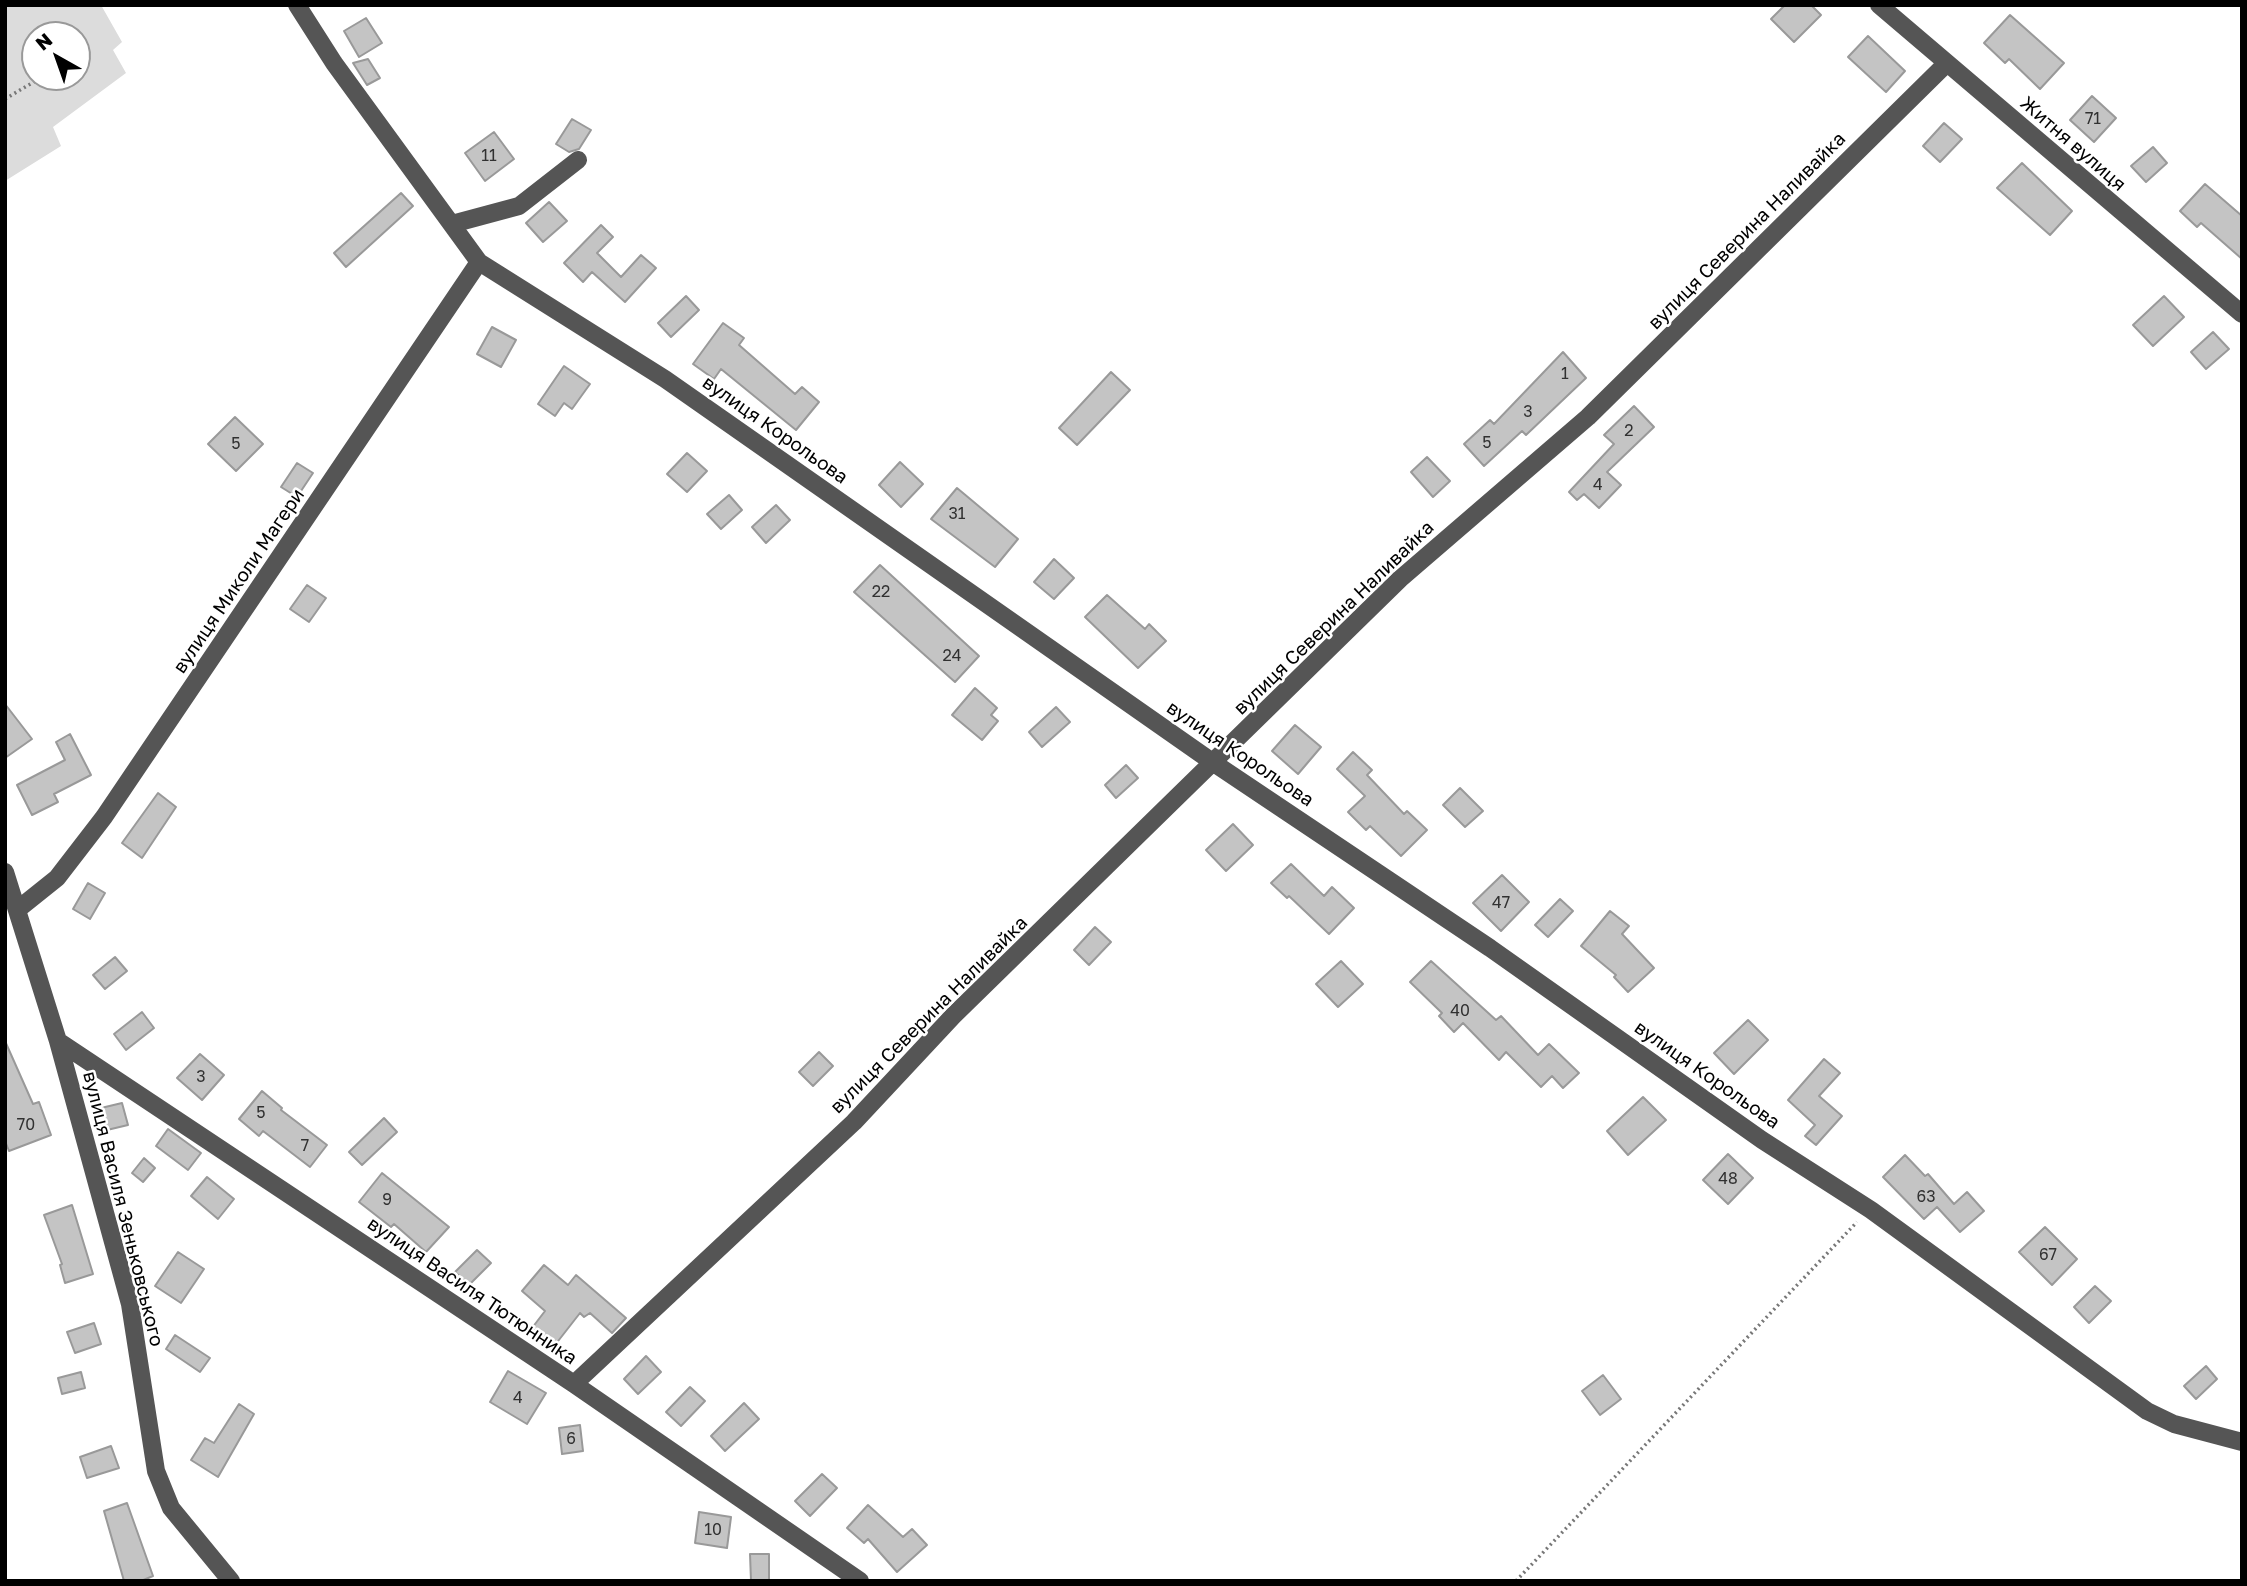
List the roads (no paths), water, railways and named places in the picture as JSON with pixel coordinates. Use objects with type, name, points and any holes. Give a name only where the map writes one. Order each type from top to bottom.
[{"type":"street","name":"вулиця Корольова","points":[[297,5],[334,63],[479,262],[676,387],[1214,763],[1490,948],[1762,1140],[1871,1210],[2147,1411],[2174,1424],[2242,1442]]},
{"type":"street","name":"Житня вулиця","points":[[1879,5],[2242,314]]},
{"type":"street","name":"вулиця Северина Наливайка","points":[[574,1384],[844,1131],[953,1016],[1400,579],[1588,417],[1947,63]]},
{"type":"street","points":[[452,225],[519,206],[578,160]]},
{"type":"street","name":"вулиця Миколи Магери","points":[[17,909],[57,878],[104,817],[479,262]]},
{"type":"street","name":"вулиця Василя Зеньковського","points":[[5,872],[58,1041],[130,1304],[156,1471],[172,1508],[231,1581]]},
{"type":"street","name":"вулиця Василя Тютюнника","points":[[58,1041],[574,1384],[860,1581]]}]
